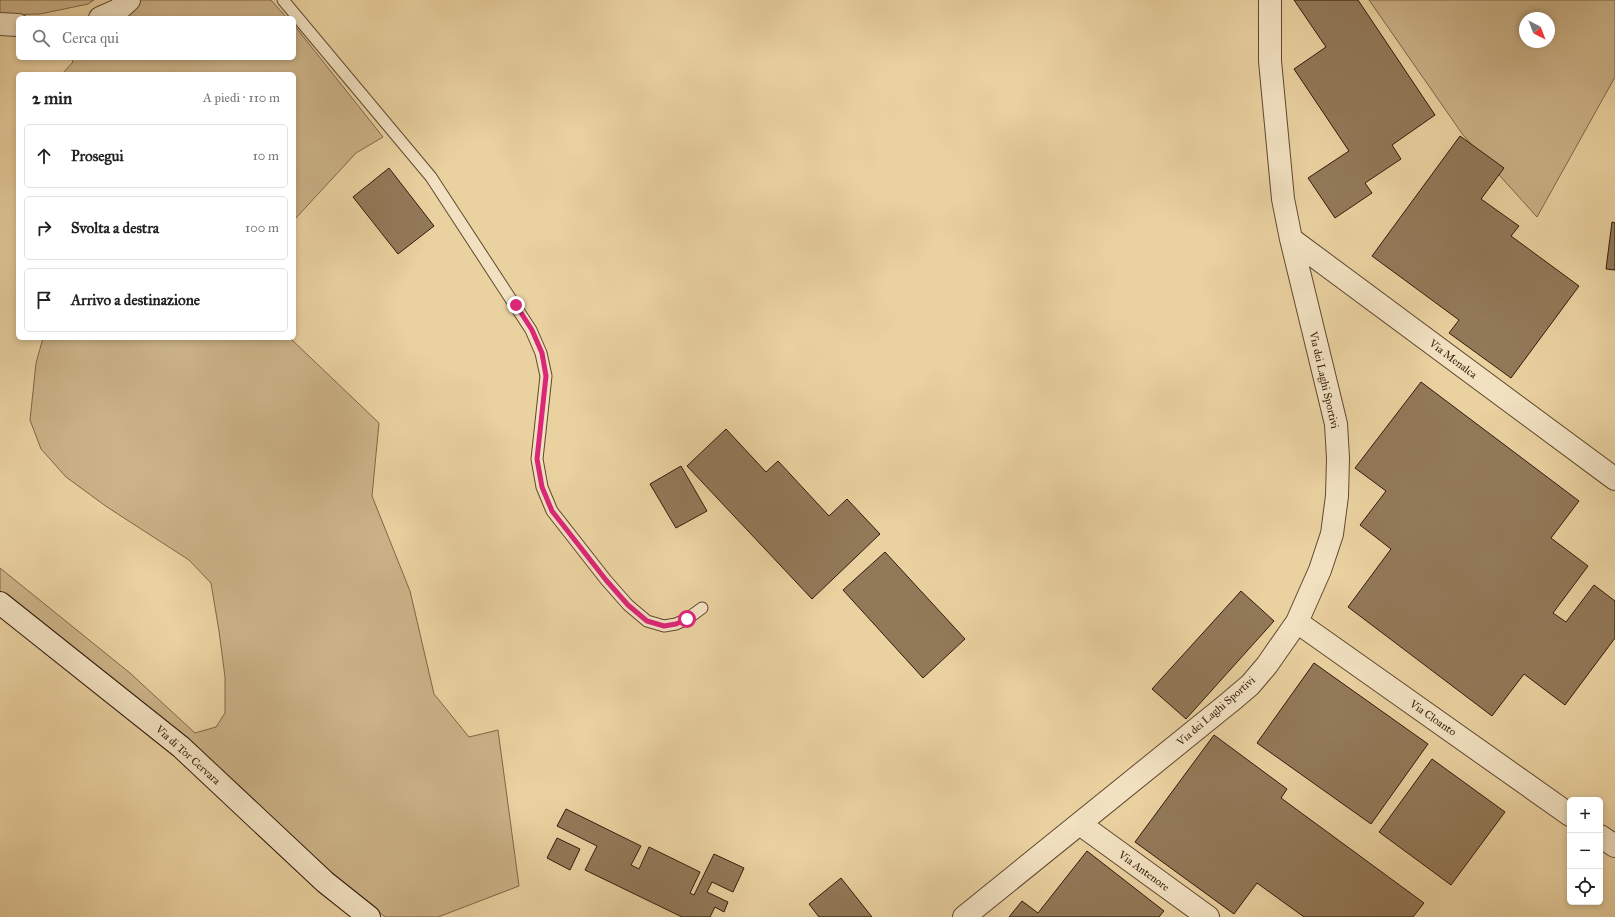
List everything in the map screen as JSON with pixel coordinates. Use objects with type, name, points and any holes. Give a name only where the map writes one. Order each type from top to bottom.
[{"type":"street","points":[[104,16],[118,10],[129,0]]},
{"type":"street","name":"Via dei Laghi Sportivi","points":[[964,917],[1230,702],[1250,684],[1279,649],[1297,622],[1320,570],[1332,534],[1338,458],[1336,424],[1291,239],[1283,199],[1270,61],[1270,0]]},
{"type":"street","points":[[0,24],[16,24]]},
{"type":"street","name":"Via Menalca","points":[[1291,239],[1615,479]]},
{"type":"street","name":"Via di Tor Cervara","points":[[0,603],[181,747],[325,882],[369,917]]},
{"type":"street","name":"Via Cloanto","points":[[1297,622],[1567,813]]},
{"type":"street","name":"Via Antenore","points":[[1080,824],[1208,917]]},
{"type":"street","points":[[1603,838],[1615,846]]},
{"type":"lane","points":[[283,0],[431,177],[532,330],[542,353],[546,376],[537,459],[542,487],[552,511],[606,580],[628,605],[647,621],[664,626],[676,624],[687,619],[702,608]]},
{"type":"shaded area","points":[[0,0],[94,0],[88,4],[40,14],[0,15]]},
{"type":"shaded area","points":[[138,0],[271,0],[285,16],[122,16]]},
{"type":"shaded area","points":[[1369,0],[1615,0],[1615,77],[1537,217],[1463,135]]},
{"type":"shaded area","points":[[296,28],[383,137],[356,153],[296,218],[296,72],[64,72],[73,62],[72,60],[296,60]]},
{"type":"shaded area","points":[[42,340],[292,340],[379,423],[372,496],[410,591],[434,694],[469,737],[498,730],[519,886],[438,917],[385,917],[0,595],[0,568],[130,673],[195,733],[216,727],[225,713],[225,677],[211,583],[189,560],[107,507],[66,477],[41,449],[30,420],[36,363]]},
{"type":"building","points":[[1294,0],[1358,0],[1435,115],[1392,145],[1401,159],[1365,183],[1372,193],[1335,218],[1308,178],[1349,151],[1294,69],[1326,47]]},
{"type":"building","points":[[1460,136],[1504,168],[1481,199],[1519,226],[1511,236],[1579,286],[1511,378],[1449,333],[1459,320],[1372,256]]},
{"type":"building","points":[[389,168],[434,226],[398,254],[353,197]]},
{"type":"building","points":[[1612,222],[1615,223],[1615,270],[1606,269]]},
{"type":"building","points":[[1421,382],[1579,501],[1551,538],[1588,566],[1553,613],[1566,622],[1594,585],[1615,601],[1615,638],[1565,705],[1524,674],[1492,716],[1348,607],[1391,549],[1360,525],[1386,491],[1355,468]]},
{"type":"building","points":[[726,429],[766,472],[778,461],[829,516],[847,499],[880,534],[812,599],[687,466]]},
{"type":"building","points":[[681,466],[707,511],[676,528],[650,484]]},
{"type":"building","points":[[885,552],[965,639],[923,678],[843,590]]},
{"type":"building","points":[[1241,591],[1274,621],[1186,719],[1152,689]]},
{"type":"building","points":[[1314,663],[1428,744],[1371,824],[1257,743]]},
{"type":"building","points":[[1214,735],[1287,789],[1281,798],[1424,903],[1413,917],[1304,917],[1257,883],[1234,914],[1135,842]]},
{"type":"building","points":[[1432,759],[1505,812],[1451,885],[1379,832]]},
{"type":"building","points":[[566,809],[641,846],[631,865],[639,869],[649,847],[700,872],[690,893],[694,895],[714,854],[744,868],[733,892],[712,882],[707,892],[728,902],[724,912],[715,907],[710,917],[682,917],[585,870],[597,846],[557,826]]},
{"type":"building","points":[[557,838],[580,849],[570,870],[547,858]]},
{"type":"building","points":[[1087,851],[1164,911],[1159,917],[1009,917],[1022,901],[1038,913]]},
{"type":"building","points":[[841,878],[872,917],[819,917],[809,904]]},
{"type":"route","points":[[516,305],[532,330],[542,353],[546,376],[537,459],[542,487],[552,511],[606,580],[628,605],[647,621],[664,626],[676,624],[687,619]]}]
